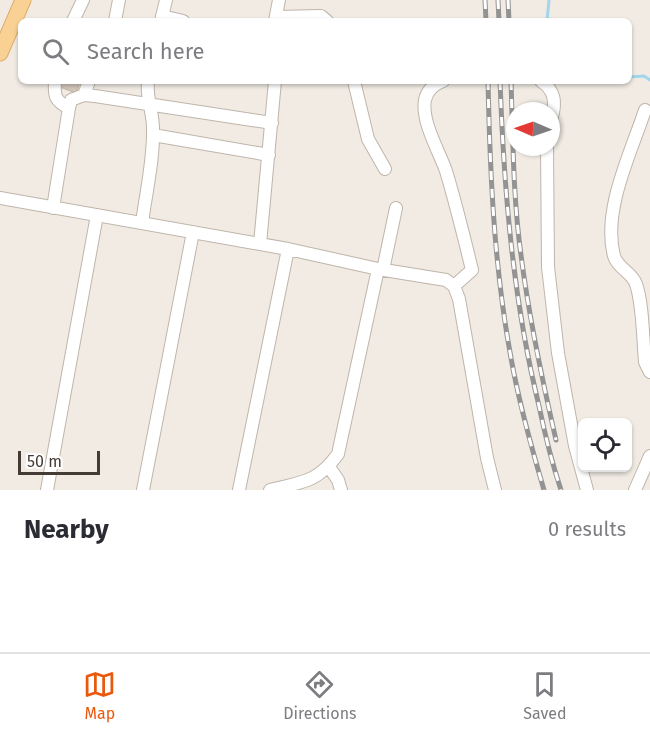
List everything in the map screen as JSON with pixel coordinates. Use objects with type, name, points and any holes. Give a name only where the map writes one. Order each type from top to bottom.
[{"type":"main road","points":[[0,53],[23,0]]},
{"type":"street","points":[[74,18],[83,0]]},
{"type":"street","points":[[116,18],[119,0]]},
{"type":"street","points":[[161,18],[166,0]]},
{"type":"street","points":[[276,18],[279,0]]},
{"type":"street","points":[[291,18],[321,16],[323,18]]},
{"type":"street","points":[[55,84],[54,97],[69,108]]},
{"type":"street","points":[[84,95],[88,84]]},
{"type":"street","points":[[142,223],[153,135],[153,117],[148,104],[148,84]]},
{"type":"street","points":[[260,244],[275,84]]},
{"type":"street","points":[[355,84],[368,139],[385,169]]},
{"type":"street","points":[[436,84],[425,99],[425,116],[446,171],[472,270],[454,286]]},
{"type":"street","points":[[544,84],[553,93],[554,102]]},
{"type":"street","points":[[53,208],[71,100],[84,95],[272,123]]},
{"type":"street","points":[[645,110],[616,196],[612,215],[612,232],[618,264],[632,275],[638,291],[645,362],[650,372]]},
{"type":"street","points":[[153,135],[269,155]]},
{"type":"street","points":[[547,156],[548,267],[558,353],[575,446],[587,490]]},
{"type":"street","points":[[0,198],[288,249],[380,269],[446,280],[454,286],[459,299],[487,458],[495,490]]},
{"type":"street","points":[[270,490],[312,480],[329,467],[338,454],[396,208]]},
{"type":"street","points":[[47,490],[97,215]]},
{"type":"street","points":[[142,490],[193,232]]},
{"type":"street","points":[[239,490],[288,249]]},
{"type":"street","points":[[635,490],[650,456]]},
{"type":"street","points":[[329,467],[338,480],[341,490]]},
{"type":"building","points":[[59,84],[79,84],[76,93],[58,86]]},
{"type":"waterway","points":[[547,18],[549,0]]},
{"type":"waterway","points":[[632,77],[644,76],[650,80]]},
{"type":"railway","points":[[485,0],[486,18]]},
{"type":"railway","points":[[498,0],[499,18]]},
{"type":"railway","points":[[508,0],[509,18]]},
{"type":"railway","points":[[488,84],[494,220],[505,323],[514,375],[544,490]]},
{"type":"railway","points":[[500,84],[507,204],[516,286],[530,366],[546,438],[561,490]]},
{"type":"railway","points":[[511,84],[518,234],[536,348],[556,440]]}]
